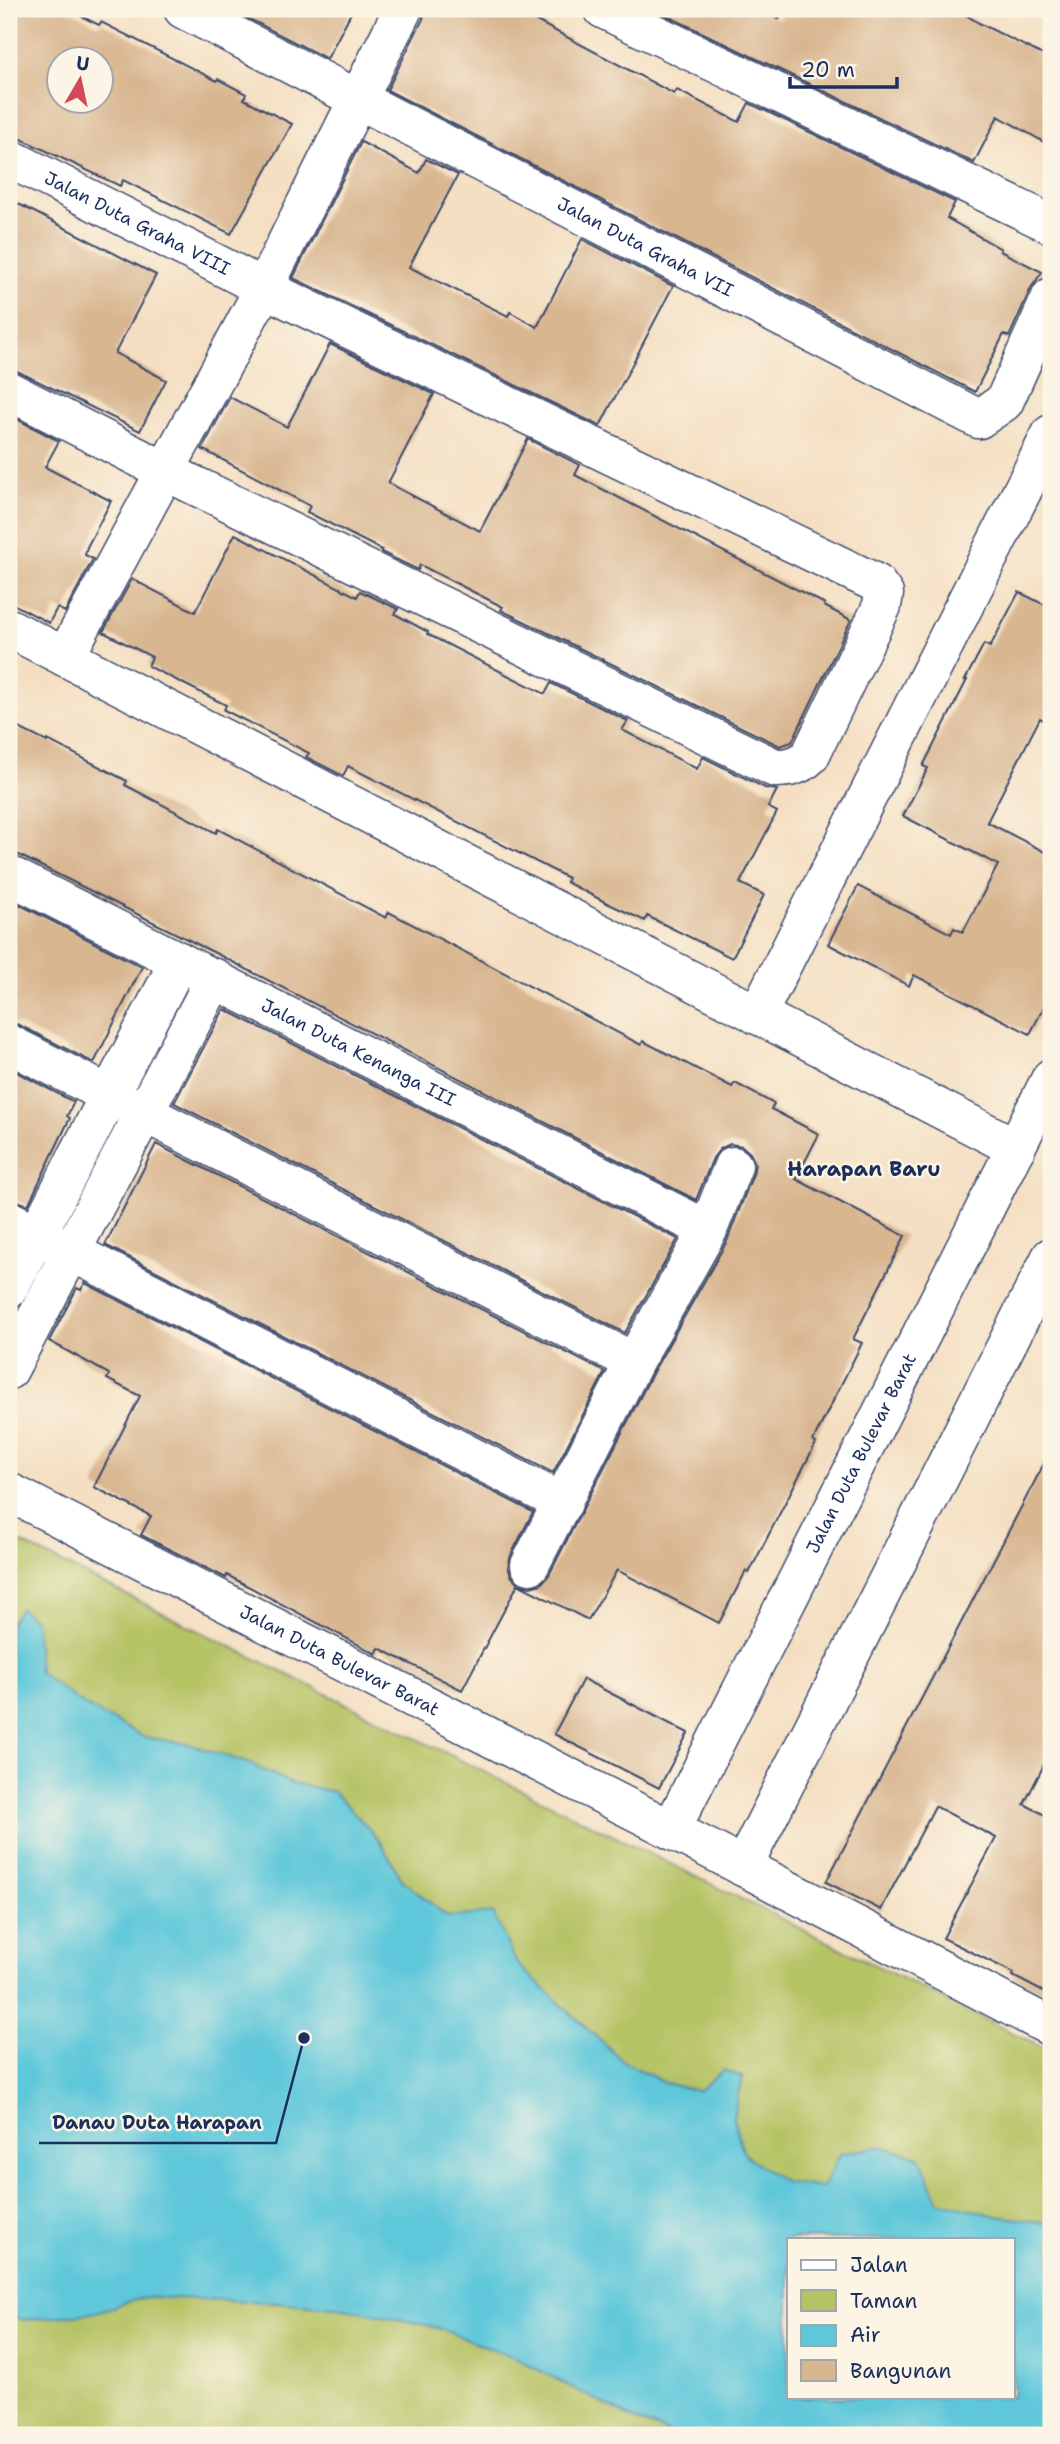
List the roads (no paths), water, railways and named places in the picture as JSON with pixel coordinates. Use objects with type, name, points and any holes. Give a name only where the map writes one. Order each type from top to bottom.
[{"type":"street","name":"Jalan Duta Graha VII","points":[[183,9],[979,419],[1004,401],[1051,297]]},
{"type":"street","points":[[65,657],[264,288],[403,9]]},
{"type":"street","points":[[603,9],[1051,224]]},
{"type":"street","name":"Jalan Duta Graha VIII","points":[[9,158],[264,288],[876,583],[884,594],[882,606],[810,756],[801,764],[789,768],[775,768],[167,472],[9,391]]},
{"type":"street","points":[[757,1015],[1051,434]]},
{"type":"street","points":[[9,628],[1016,1148]]},
{"type":"street","name":"Jalan Duta Kenanga III","points":[[9,875],[708,1230]]},
{"type":"street","points":[[9,1288],[22,1228],[109,1094],[179,961]]},
{"type":"street","points":[[9,1370],[215,978]]},
{"type":"street","points":[[9,1044],[634,1362]]},
{"type":"street","name":"Jalan Duta Bulevar Barat","points":[[671,1830],[1051,1078]]},
{"type":"street","points":[[530,1565],[634,1362],[708,1230],[733,1166]]},
{"type":"street","points":[[22,1228],[563,1503]]},
{"type":"street","points":[[743,1867],[1051,1257]]},
{"type":"street","name":"Jalan Duta Bulevar Barat","points":[[9,1492],[1051,2027]]},
{"type":"water","points":[[20,1608],[35,1620],[39,1672],[87,1707],[144,1737],[189,1744],[250,1764],[289,1782],[334,1792],[378,1838],[403,1881],[448,1917],[493,1913],[517,1964],[624,2062],[665,2083],[698,2091],[723,2070],[742,2077],[733,2118],[744,2154],[784,2182],[822,2188],[840,2154],[880,2146],[920,2157],[938,2201],[997,2216],[1051,2223],[1051,2435],[676,2435],[638,2422],[516,2358],[435,2327],[345,2308],[146,2297],[92,2313],[27,2320],[9,2317],[9,1626]]},
{"type":"place","name":"Danau Duta Harapan","points":[[304,2038]]},
{"type":"district","name":"Harapan Baru","points":[[864,1169]]}]
